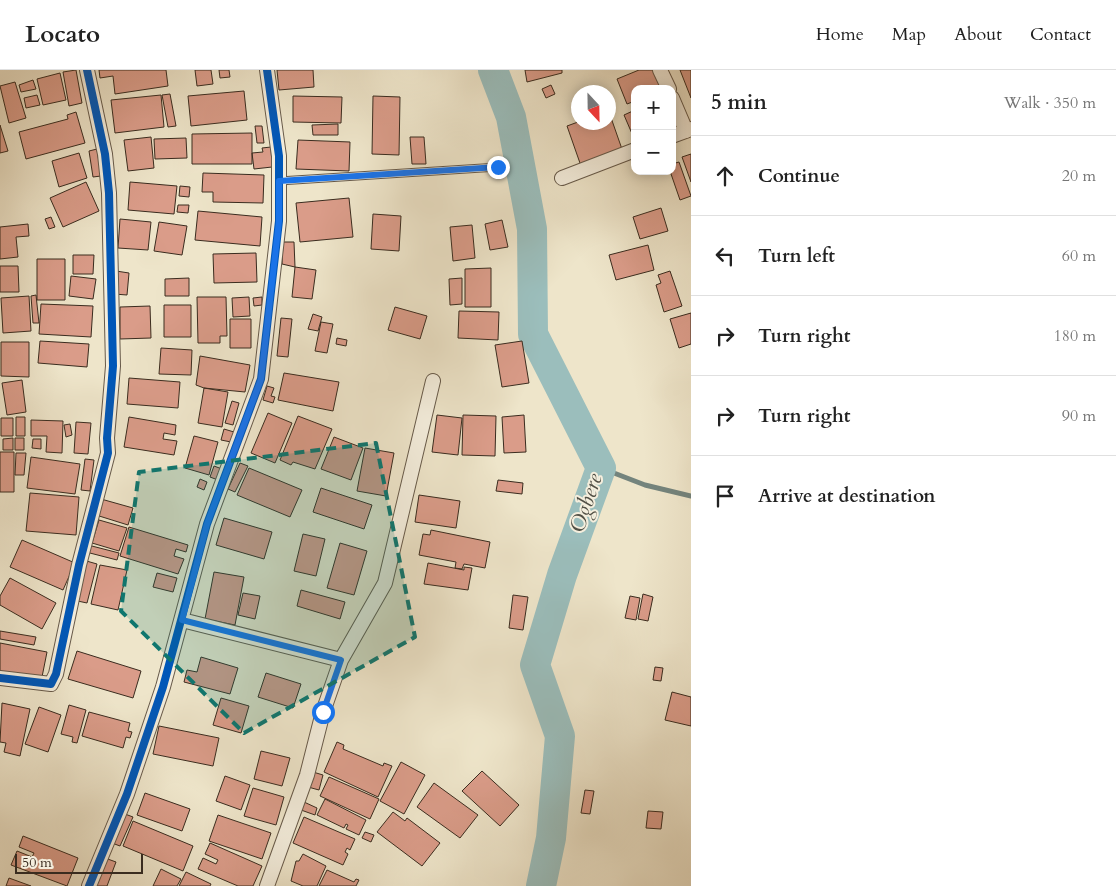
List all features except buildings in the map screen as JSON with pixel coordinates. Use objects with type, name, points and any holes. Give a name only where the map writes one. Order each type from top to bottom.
[{"type":"street","points":[[0,678],[51,684],[56,674],[79,565],[108,453],[107,438],[113,366],[109,193],[105,154],[87,70]]},
{"type":"street","points":[[89,886],[127,794],[163,687],[207,524],[261,379],[279,221],[279,156],[268,70]]},
{"type":"street","points":[[660,70],[667,85]]},
{"type":"street","points":[[676,110],[683,132]]},
{"type":"street","points":[[562,178],[631,152]]},
{"type":"street","points":[[267,886],[307,775],[323,712],[341,660],[385,583],[433,382]]},
{"type":"street","points":[[182,620],[341,660]]},
{"type":"lane","points":[[279,181],[498,167]]},
{"type":"highlighted area","points":[[376,443],[415,637],[244,733],[121,611],[139,472]]},
{"type":"waterway","name":"Ogbere","points":[[493,70],[511,117],[532,229],[533,334],[601,468],[562,575],[535,665],[560,736],[551,838],[541,886]]},
{"type":"waterway","points":[[601,468],[645,485],[691,496]]},
{"type":"cycle path","points":[[0,678],[51,684],[56,674],[79,565],[108,453],[107,438],[113,366],[109,193],[105,154],[87,70]]},
{"type":"cycle path","points":[[89,886],[127,794],[163,687],[207,524],[261,379],[279,221],[279,156],[267,70]]},
{"type":"route","points":[[323,712],[341,660],[182,620],[207,524],[239,443],[261,379],[279,221],[279,181],[498,167]]}]
